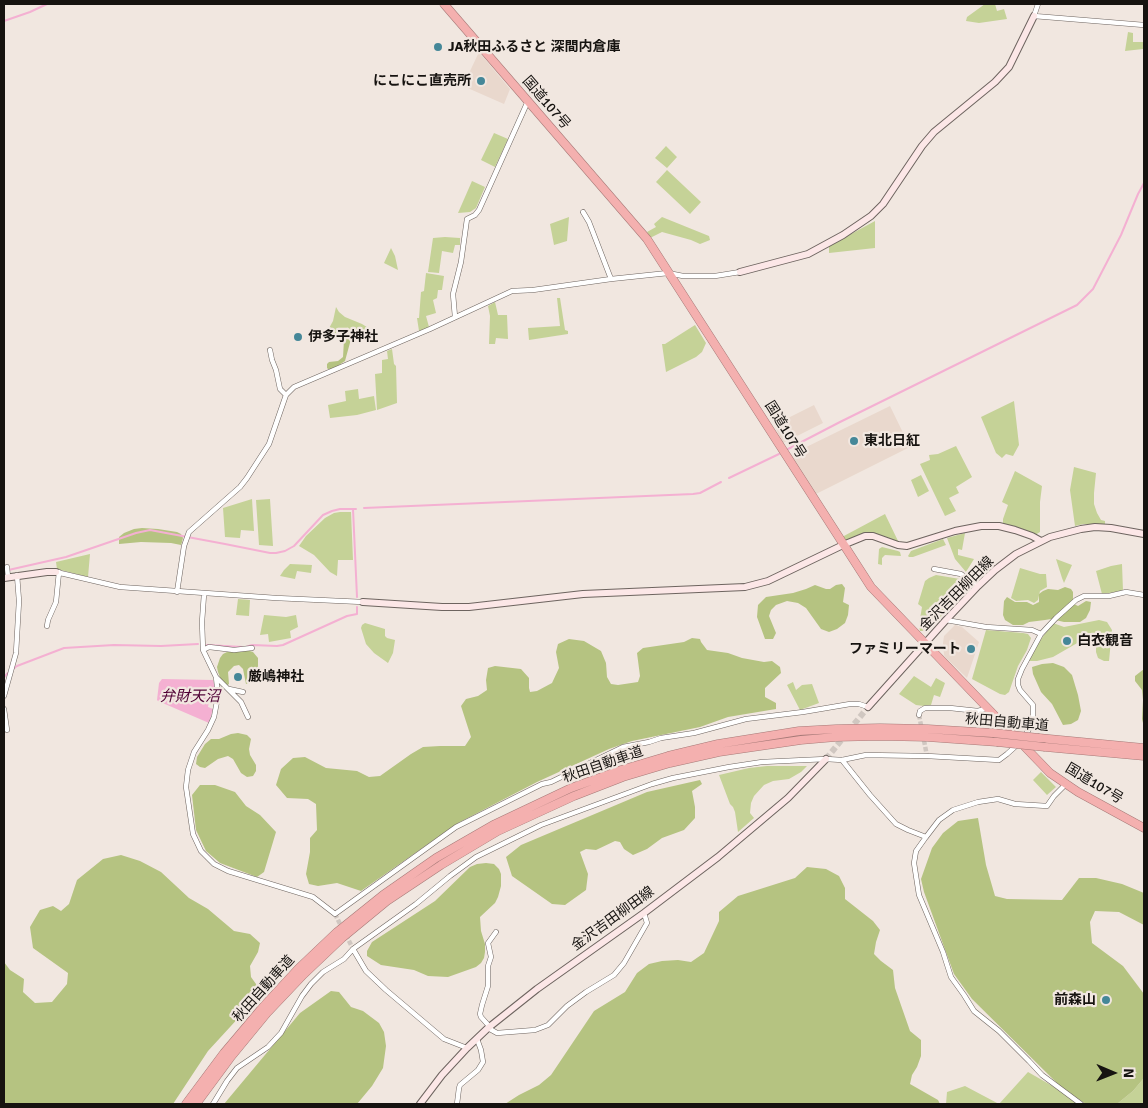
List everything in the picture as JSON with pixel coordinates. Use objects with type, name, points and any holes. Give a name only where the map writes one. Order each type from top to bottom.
[{"type":"highway","name":"国道107号","points":[[444,4],[647,239],[871,587],[1050,773],[1144,828]]},
{"type":"highway","name":"秋田自動車道","points":[[186,1104],[224,1053],[262,1008],[298,969],[337,932],[383,895],[436,858],[495,824],[571,788],[621,770],[718,744],[799,732],[836,729],[928,729],[994,733],[1144,748]]},
{"type":"highway","name":"秋田自動車道","points":[[196,1104],[261,1020],[304,974],[342,938],[387,901],[441,865],[498,831],[574,796],[624,777],[670,763],[719,752],[836,737],[927,737],[1144,756]]},
{"type":"street","points":[[177,592],[188,533],[240,487],[247,478],[269,444],[286,395],[294,387],[430,329],[512,291],[668,273],[683,276],[715,276],[740,272],[808,254],[871,216],[882,204],[922,146],[934,132],[996,82],[1009,67],[1038,4]]},
{"type":"street","points":[[1034,16],[1144,25]]},
{"type":"street","points":[[455,317],[453,294],[467,219],[475,215],[479,210],[528,102]]},
{"type":"street","points":[[583,212],[589,222],[610,280]]},
{"type":"street","points":[[270,350],[280,389],[286,395]]},
{"type":"street","points":[[7,567],[7,576],[58,572],[120,587],[177,592],[469,607],[584,594],[745,587],[768,581],[865,536],[874,536],[898,545],[908,546],[952,532],[982,526],[999,526],[1032,536],[1042,542]]},
{"type":"street","name":"金沢吉田柳田線","points":[[868,707],[978,586],[1016,554],[1050,537],[1095,527],[1144,534]]},
{"type":"street","points":[[934,569],[961,574],[978,586]]},
{"type":"street","points":[[47,626],[56,602],[58,572]]},
{"type":"street","points":[[4,696],[16,653],[19,601],[17,575]]},
{"type":"street","points":[[213,1104],[237,1068],[268,1047],[281,1033],[302,996],[323,972],[344,959],[353,949],[416,904],[476,857],[541,825],[626,793],[673,778],[762,762],[842,760],[866,755],[999,760],[1020,742],[1028,731],[1033,719],[1033,705],[1020,690],[1018,679],[1041,634],[1076,600],[1084,596],[1109,596],[1126,592],[1144,595]]},
{"type":"street","points":[[204,594],[202,622],[204,650],[216,677],[218,696],[214,717],[194,752],[188,770],[186,787],[193,834],[201,851],[214,864],[228,871],[313,897],[335,914],[456,827],[542,784],[551,782],[624,747],[661,738],[694,733],[746,719],[850,704],[868,707]]},
{"type":"street","points":[[946,620],[986,627],[1032,630],[1041,634]]},
{"type":"street","points":[[204,650],[209,647],[234,650],[252,648]]},
{"type":"street","points":[[216,677],[241,702],[248,716]]},
{"type":"street","points":[[228,689],[243,692]]},
{"type":"street","points":[[919,715],[920,711],[925,708],[978,711],[988,708]]},
{"type":"street","points":[[4,709],[7,730]]},
{"type":"street","name":"金沢吉田柳田線","points":[[420,1104],[442,1075],[476,1039],[538,989],[718,857],[788,798],[826,759]]},
{"type":"street","points":[[842,760],[896,824],[926,837]]},
{"type":"street","points":[[1066,784],[1047,806],[1015,804],[998,799],[978,802],[954,810],[939,820],[916,851],[914,862],[919,895],[951,977],[974,1011],[999,1031],[1042,1075],[1081,1104]]},
{"type":"street","points":[[496,932],[488,943],[491,957],[488,966],[488,986],[481,1009],[481,1017],[489,1028],[497,1033],[535,1030],[548,1025],[567,1006],[614,974],[624,963],[647,923],[644,913]]},
{"type":"street","points":[[353,949],[366,971],[386,990],[444,1039],[466,1048]]},
{"type":"street","points":[[457,1104],[460,1085],[478,1070],[483,1062],[481,1050],[476,1039]]},
{"type":"shaded area","points":[[479,52],[510,89],[504,104],[463,86]]},
{"type":"shaded area","points":[[814,405],[823,423],[783,443],[774,425]]},
{"type":"shaded area","points":[[890,406],[910,447],[814,495],[790,455]]},
{"type":"shaded area","points":[[955,625],[962,627],[979,642],[967,678],[944,655],[944,636]]},
{"type":"green space","points":[[985,4],[995,4],[997,11],[1004,9],[1007,19],[979,23],[966,21],[967,17]]},
{"type":"green space","points":[[1128,32],[1133,33],[1133,42],[1143,42],[1143,49],[1125,51]]},
{"type":"green space","points":[[494,133],[508,139],[495,167],[481,160]]},
{"type":"green space","points":[[666,146],[677,157],[667,168],[655,158]]},
{"type":"green space","points":[[667,170],[701,202],[690,214],[656,182]]},
{"type":"green space","points":[[472,181],[485,187],[476,208],[470,212],[458,213]]},
{"type":"green space","points":[[569,217],[567,241],[554,245],[550,224]]},
{"type":"green space","points":[[662,217],[709,236],[710,240],[700,244],[662,232],[650,238],[647,232],[656,227],[654,224]]},
{"type":"green space","points":[[875,221],[875,248],[829,253],[829,246]]},
{"type":"green space","points":[[433,238],[460,238],[460,245],[455,245],[453,253],[442,251],[439,273],[428,272]]},
{"type":"green space","points":[[391,248],[395,256],[398,270],[384,263]]},
{"type":"green space","points":[[426,273],[444,276],[442,290],[438,290],[437,298],[433,300],[436,313],[426,316],[429,327],[419,331],[417,318],[419,318],[421,292],[424,291]]},
{"type":"green space","points":[[557,298],[560,298],[565,330],[568,331],[568,334],[529,340],[528,328],[560,326]]},
{"type":"green space","points":[[495,302],[498,315],[507,315],[508,339],[496,338],[495,344],[489,344],[490,316],[488,306]]},
{"type":"green space","points":[[336,307],[345,317],[370,329],[368,332],[355,331],[339,338],[322,341],[333,321]]},
{"type":"green space","points":[[695,325],[706,343],[702,352],[666,372],[662,344]]},
{"type":"green space","points":[[347,336],[350,336],[351,339],[345,361],[333,369],[328,369],[327,364],[329,362],[338,361],[343,357],[344,340]]},
{"type":"green space","points":[[392,349],[396,366],[397,403],[377,410],[375,374],[382,373],[382,360],[388,359],[387,351]]},
{"type":"green space","points":[[358,389],[359,399],[374,396],[376,410],[357,415],[330,418],[328,405],[346,401],[345,391]]},
{"type":"green space","points":[[1014,401],[1019,445],[1013,456],[1006,454],[1002,458],[996,453],[981,417]]},
{"type":"green space","points":[[956,446],[972,477],[956,487],[959,493],[949,498],[956,511],[945,516],[920,464],[930,460],[929,455],[938,454]]},
{"type":"green space","points":[[1074,467],[1096,473],[1094,504],[1097,513],[1101,520],[1105,521],[1105,524],[1075,526],[1070,490]]},
{"type":"green space","points":[[1015,471],[1042,486],[1040,532],[1035,535],[1014,526],[1003,524],[1008,505],[1002,502]]},
{"type":"green space","points":[[921,475],[929,491],[918,497],[911,480]]},
{"type":"green space","points":[[252,499],[254,531],[241,530],[240,538],[225,537],[223,508]]},
{"type":"green space","points":[[270,499],[273,546],[259,545],[256,500]]},
{"type":"green space","points":[[340,512],[351,512],[353,560],[338,560],[337,576],[330,572],[314,555],[299,546],[306,536],[325,518]]},
{"type":"green space","points":[[885,514],[899,543],[870,532],[844,542],[842,537]]},
{"type":"green space","points":[[142,528],[177,532],[183,538],[181,545],[141,542],[119,544],[119,537],[124,533]]},
{"type":"green space","points":[[965,533],[962,550],[958,549],[958,555],[974,559],[966,572],[955,559],[947,538]]},
{"type":"green space","points":[[943,539],[946,545],[913,557],[908,556],[911,551]]},
{"type":"green space","points":[[882,547],[898,551],[901,556],[885,555],[882,558],[882,565],[878,564],[879,549]]},
{"type":"green space","points":[[90,554],[88,577],[57,569],[56,562]]},
{"type":"green space","points":[[1056,559],[1072,565],[1064,583],[1062,578]]},
{"type":"green space","points":[[290,564],[312,565],[311,573],[297,571],[295,579],[280,576]]},
{"type":"green space","points":[[1122,564],[1123,591],[1102,594],[1096,571]]},
{"type":"green space","points":[[1020,568],[1046,574],[1047,587],[1040,591],[1038,600],[1034,603],[1028,600],[1016,601],[1011,598]]},
{"type":"green space","points":[[936,575],[960,579],[971,585],[929,629],[920,631],[922,607],[918,604],[925,581]]},
{"type":"green space","points":[[842,584],[845,588],[843,602],[849,605],[848,615],[845,623],[837,629],[829,632],[821,629],[806,608],[798,603],[787,601],[776,605],[771,610],[769,616],[776,633],[773,639],[765,639],[757,617],[758,605],[766,597],[793,593],[815,585],[830,589]]},
{"type":"green space","points":[[1065,587],[1073,592],[1074,604],[1078,606],[1086,601],[1091,602],[1086,618],[1080,622],[1064,622],[1051,619],[1029,622],[1023,625],[1013,625],[1005,620],[1003,615],[1004,601],[1007,597],[1015,602],[1027,602],[1033,605],[1039,602],[1039,594],[1043,591],[1048,589],[1058,590]]},
{"type":"green space","points":[[238,599],[250,600],[249,616],[236,615]]},
{"type":"green space","points":[[264,615],[286,617],[296,615],[298,627],[290,631],[291,638],[269,642],[268,634],[260,635]]},
{"type":"green space","points":[[1099,620],[1107,622],[1112,630],[1109,661],[1098,658],[1096,636],[1092,636],[1053,657],[1029,661],[1036,646],[1053,623],[1064,627]]},
{"type":"green space","points":[[365,623],[385,629],[385,636],[395,640],[393,653],[388,663],[374,653],[366,644],[361,628]]},
{"type":"green space","points":[[986,630],[1023,633],[1028,634],[1031,638],[1009,692],[1005,695],[972,679]]},
{"type":"green space","points":[[692,638],[700,639],[707,650],[764,662],[772,661],[780,667],[781,673],[765,688],[765,697],[776,703],[776,709],[728,717],[700,727],[632,741],[609,749],[537,782],[458,823],[361,891],[337,883],[318,886],[309,884],[306,874],[310,852],[310,838],[317,830],[316,804],[308,799],[287,798],[276,785],[281,769],[293,758],[305,757],[326,768],[357,771],[369,777],[380,776],[423,747],[465,746],[471,737],[461,706],[466,699],[478,696],[487,690],[488,668],[495,666],[521,669],[529,678],[530,692],[537,691],[552,683],[559,668],[556,652],[558,644],[569,639],[584,641],[601,651],[606,663],[607,677],[611,684],[618,685],[638,682],[640,676],[637,653],[643,648],[684,642]]},
{"type":"green space","points":[[229,651],[250,651],[258,658],[256,676],[252,681],[246,684],[243,669],[239,665],[234,666],[228,672],[229,684],[226,686],[221,680],[217,667],[223,654]]},
{"type":"green space","points":[[1053,663],[1064,667],[1072,675],[1078,695],[1081,711],[1078,720],[1071,724],[1063,725],[1052,704],[1041,692],[1033,674],[1032,667]]},
{"type":"green space","points":[[1144,669],[1144,727],[1142,719],[1142,690],[1135,681],[1135,676]]},
{"type":"green space","points":[[914,676],[931,687],[936,678],[945,683],[940,697],[934,695],[931,705],[916,705],[899,694]]},
{"type":"green space","points":[[793,682],[796,690],[802,685],[812,684],[819,703],[800,710],[787,685]]},
{"type":"green space","points":[[238,733],[247,735],[251,739],[250,755],[256,765],[256,771],[253,776],[247,777],[241,773],[233,759],[228,756],[218,759],[205,768],[196,764],[197,757],[205,744],[211,739],[219,739]]},
{"type":"green space","points":[[767,766],[807,766],[789,779],[773,781],[764,785],[754,796],[751,803],[750,813],[754,818],[738,832],[735,812],[719,775]]},
{"type":"green space","points":[[1041,772],[1056,787],[1047,795],[1033,780]]},
{"type":"green space","points":[[700,780],[702,784],[692,791],[695,818],[684,830],[662,838],[647,849],[633,855],[624,849],[620,842],[615,841],[596,850],[586,849],[580,852],[588,874],[586,890],[565,905],[552,904],[512,876],[506,857],[521,845],[647,792]]},
{"type":"green space","points":[[200,785],[215,785],[235,792],[246,806],[260,815],[276,832],[264,872],[257,877],[220,863],[206,851],[196,830],[192,795]]},
{"type":"green space","points":[[978,818],[986,865],[995,896],[1007,899],[1062,900],[1079,878],[1096,878],[1122,884],[1144,893],[1144,925],[1119,912],[1095,911],[1090,922],[1092,943],[1123,966],[1144,994],[1144,1078],[1133,1091],[1117,1104],[1086,1104],[1063,1089],[972,999],[954,974],[921,879],[932,848],[943,833],[958,821]]},
{"type":"green space","points":[[121,855],[140,861],[161,872],[189,898],[208,909],[234,931],[250,934],[260,943],[258,952],[250,966],[251,977],[256,984],[258,995],[208,1051],[173,1104],[4,1104],[4,962],[10,970],[24,979],[23,992],[35,1003],[52,1002],[67,984],[68,973],[33,948],[30,927],[40,910],[53,906],[61,911],[69,904],[77,880],[103,859]]},
{"type":"green space","points":[[486,863],[494,864],[499,869],[501,886],[495,903],[480,917],[485,952],[481,963],[476,967],[448,977],[428,976],[414,970],[381,965],[367,956],[367,951],[372,942],[435,901],[470,867]]},
{"type":"green space","points":[[807,867],[826,869],[839,876],[845,888],[845,899],[873,921],[880,930],[874,954],[893,970],[895,988],[910,1031],[921,1040],[921,1056],[910,1084],[938,1100],[940,1104],[505,1104],[539,1085],[551,1075],[594,1011],[625,992],[637,973],[649,964],[662,961],[678,960],[691,962],[704,953],[719,921],[719,912],[738,896],[795,878]]},
{"type":"green space","points":[[331,991],[339,992],[351,1007],[363,1011],[379,1023],[384,1032],[386,1046],[383,1068],[372,1086],[357,1104],[224,1104],[300,1013]]},
{"type":"green space","points":[[1028,1072],[1084,1104],[999,1104]]},
{"type":"green space","points":[[1144,1078],[1144,1104],[1117,1104],[1133,1091]]},
{"type":"green space","points":[[965,1086],[999,1104],[946,1104],[947,1092]]},
{"type":"water","name":"弁財天沼","points":[[162,679],[213,680],[216,691],[213,702],[209,701],[208,707],[213,709],[209,723],[158,701],[159,683]]},
{"type":"waterway","points":[[4,21],[47,4]]},
{"type":"waterway","points":[[788,449],[1077,305],[1093,289],[1121,235],[1144,183]]},
{"type":"waterway","points":[[729,478],[779,454]]},
{"type":"waterway","points":[[364,508],[693,494],[700,493],[721,482]]},
{"type":"waterway","points":[[4,571],[66,557],[150,530],[276,553],[294,546],[323,515],[340,509],[356,509]]},
{"type":"waterway","points":[[353,509],[357,597]]},
{"type":"waterway","points":[[246,647],[252,645],[283,645],[347,616],[357,614],[357,607]]},
{"type":"waterway","points":[[13,669],[64,648],[114,645],[161,646],[198,644]]},
{"type":"waterway","points":[[207,645],[242,647]]},
{"type":"waterway","points":[[4,677],[9,672]]},
{"type":"tunnel","points":[[826,759],[868,707]]},
{"type":"tunnel","points":[[919,715],[927,756]]},
{"type":"tunnel","points":[[335,914],[342,928]]},
{"type":"tunnel","points":[[346,935],[353,949]]},
{"type":"place","name":"JA秋田ふるさと 深間内倉庫","points":[[438,47]]},
{"type":"place","name":"にこにこ直売所","points":[[481,81]]},
{"type":"place","name":"伊多子神社","points":[[298,337]]},
{"type":"place","name":"東北日紅","points":[[854,441]]},
{"type":"place","name":"白衣観音","points":[[1067,641]]},
{"type":"place","name":"ファミリーマート","points":[[971,649]]},
{"type":"place","name":"厳嶋神社","points":[[238,677]]},
{"type":"place","name":"前森山","points":[[1106,1000]]}]
